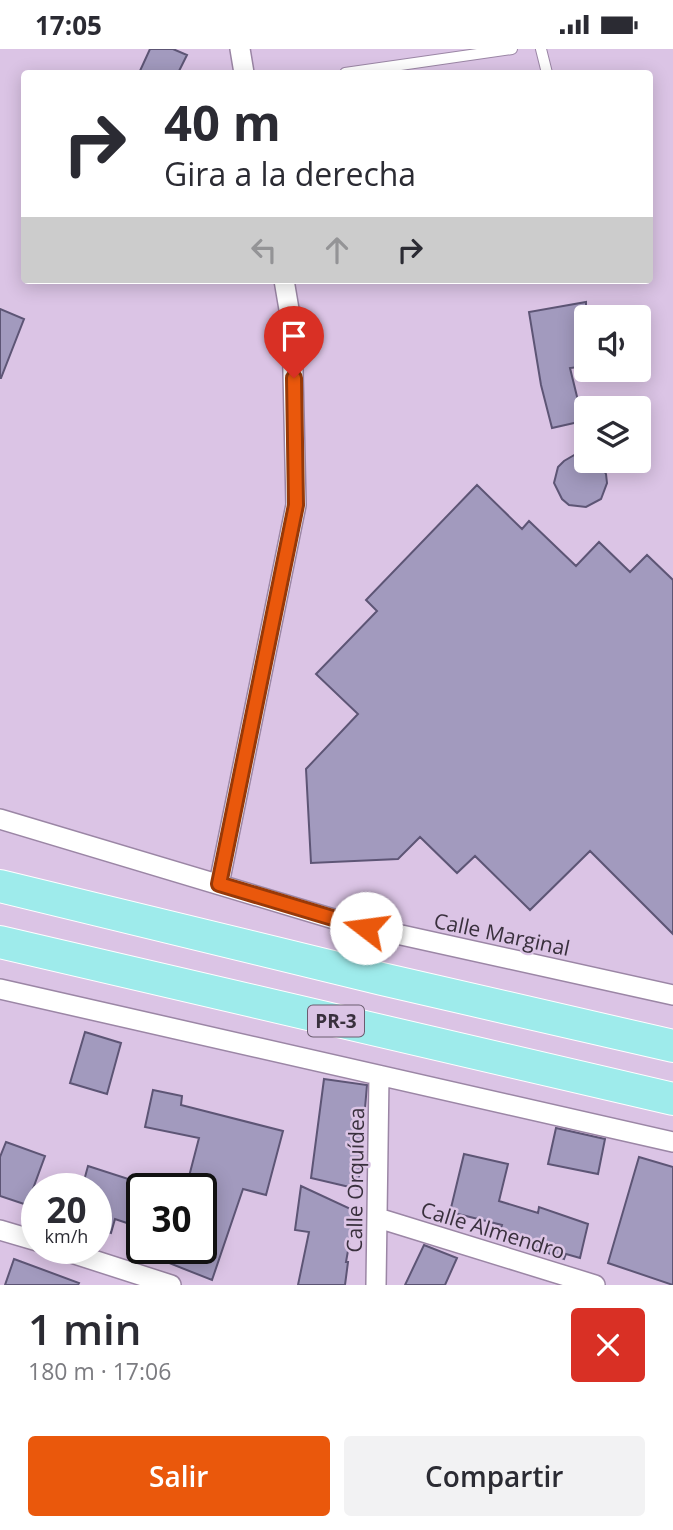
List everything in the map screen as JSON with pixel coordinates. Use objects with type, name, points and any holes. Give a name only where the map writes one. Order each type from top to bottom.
[{"type":"main road","name":"PR-3","points":[[0,886],[382,979],[673,1046]]},
{"type":"main road","name":"PR-3","points":[[0,942],[673,1099]]},
{"type":"street","points":[[240,49],[244,70]]},
{"type":"street","points":[[219,884],[296,505],[292,327],[285,284]]},
{"type":"street","name":"Calle Marginal","points":[[0,819],[347,923],[673,995]]},
{"type":"street","points":[[0,989],[673,1142]]},
{"type":"street","name":"Calle Orquídea","points":[[376,1285],[379,1076]]},
{"type":"street","name":"Calle Almendro","points":[[378,1218],[595,1285]]},
{"type":"street","points":[[0,1230],[21,1236]]},
{"type":"street","points":[[106,1264],[172,1285]]},
{"type":"lane","points":[[366,70],[512,49]]},
{"type":"lane","points":[[541,49],[546,70]]},
{"type":"building","points":[[150,49],[173,49],[187,55],[180,70],[140,70]]},
{"type":"building","points":[[586,302],[586,305],[574,305],[574,368],[570,368],[577,396],[574,396],[574,423],[552,428],[541,385],[529,312]]},
{"type":"building","points":[[0,309],[24,319],[1,378],[0,378]]},
{"type":"building","points":[[574,455],[574,473],[605,473],[607,483],[601,499],[586,507],[569,505],[562,499],[554,483],[558,467]]},
{"type":"building","points":[[477,485],[522,529],[529,521],[576,566],[599,542],[630,572],[647,555],[673,580],[673,934],[590,851],[530,910],[475,856],[457,873],[420,837],[398,859],[311,863],[306,769],[358,714],[316,674],[377,611],[366,600]]},
{"type":"building","points":[[85,1032],[121,1043],[107,1094],[70,1083]]},
{"type":"building","points":[[324,1079],[367,1085],[358,1189],[311,1178]]},
{"type":"building","points":[[153,1090],[182,1096],[181,1105],[283,1131],[266,1195],[243,1189],[212,1280],[172,1264],[217,1264],[217,1173],[190,1173],[199,1138],[145,1127]]},
{"type":"building","points":[[556,1128],[605,1139],[598,1174],[548,1164]]},
{"type":"building","points":[[6,1142],[45,1156],[39,1173],[21,1173],[21,1203],[0,1196],[0,1157]]},
{"type":"building","points":[[464,1154],[508,1164],[499,1201],[538,1213],[539,1207],[588,1224],[580,1258],[566,1254],[564,1259],[529,1246],[531,1240],[500,1231],[502,1225],[450,1212]]},
{"type":"building","points":[[639,1157],[673,1167],[673,1285],[608,1263]]},
{"type":"building","points":[[88,1166],[110,1173],[86,1173]]},
{"type":"building","points":[[112,1174],[126,1178],[126,1223],[115,1219],[112,1230]]},
{"type":"building","points":[[301,1186],[355,1211],[345,1285],[298,1285],[309,1232],[295,1230]]},
{"type":"building","points":[[424,1245],[457,1258],[445,1285],[405,1285]]},
{"type":"building","points":[[14,1259],[21,1264],[79,1283],[78,1285],[5,1285]]},
{"type":"route","points":[[294,378],[296,505],[219,884],[366,928]]}]
